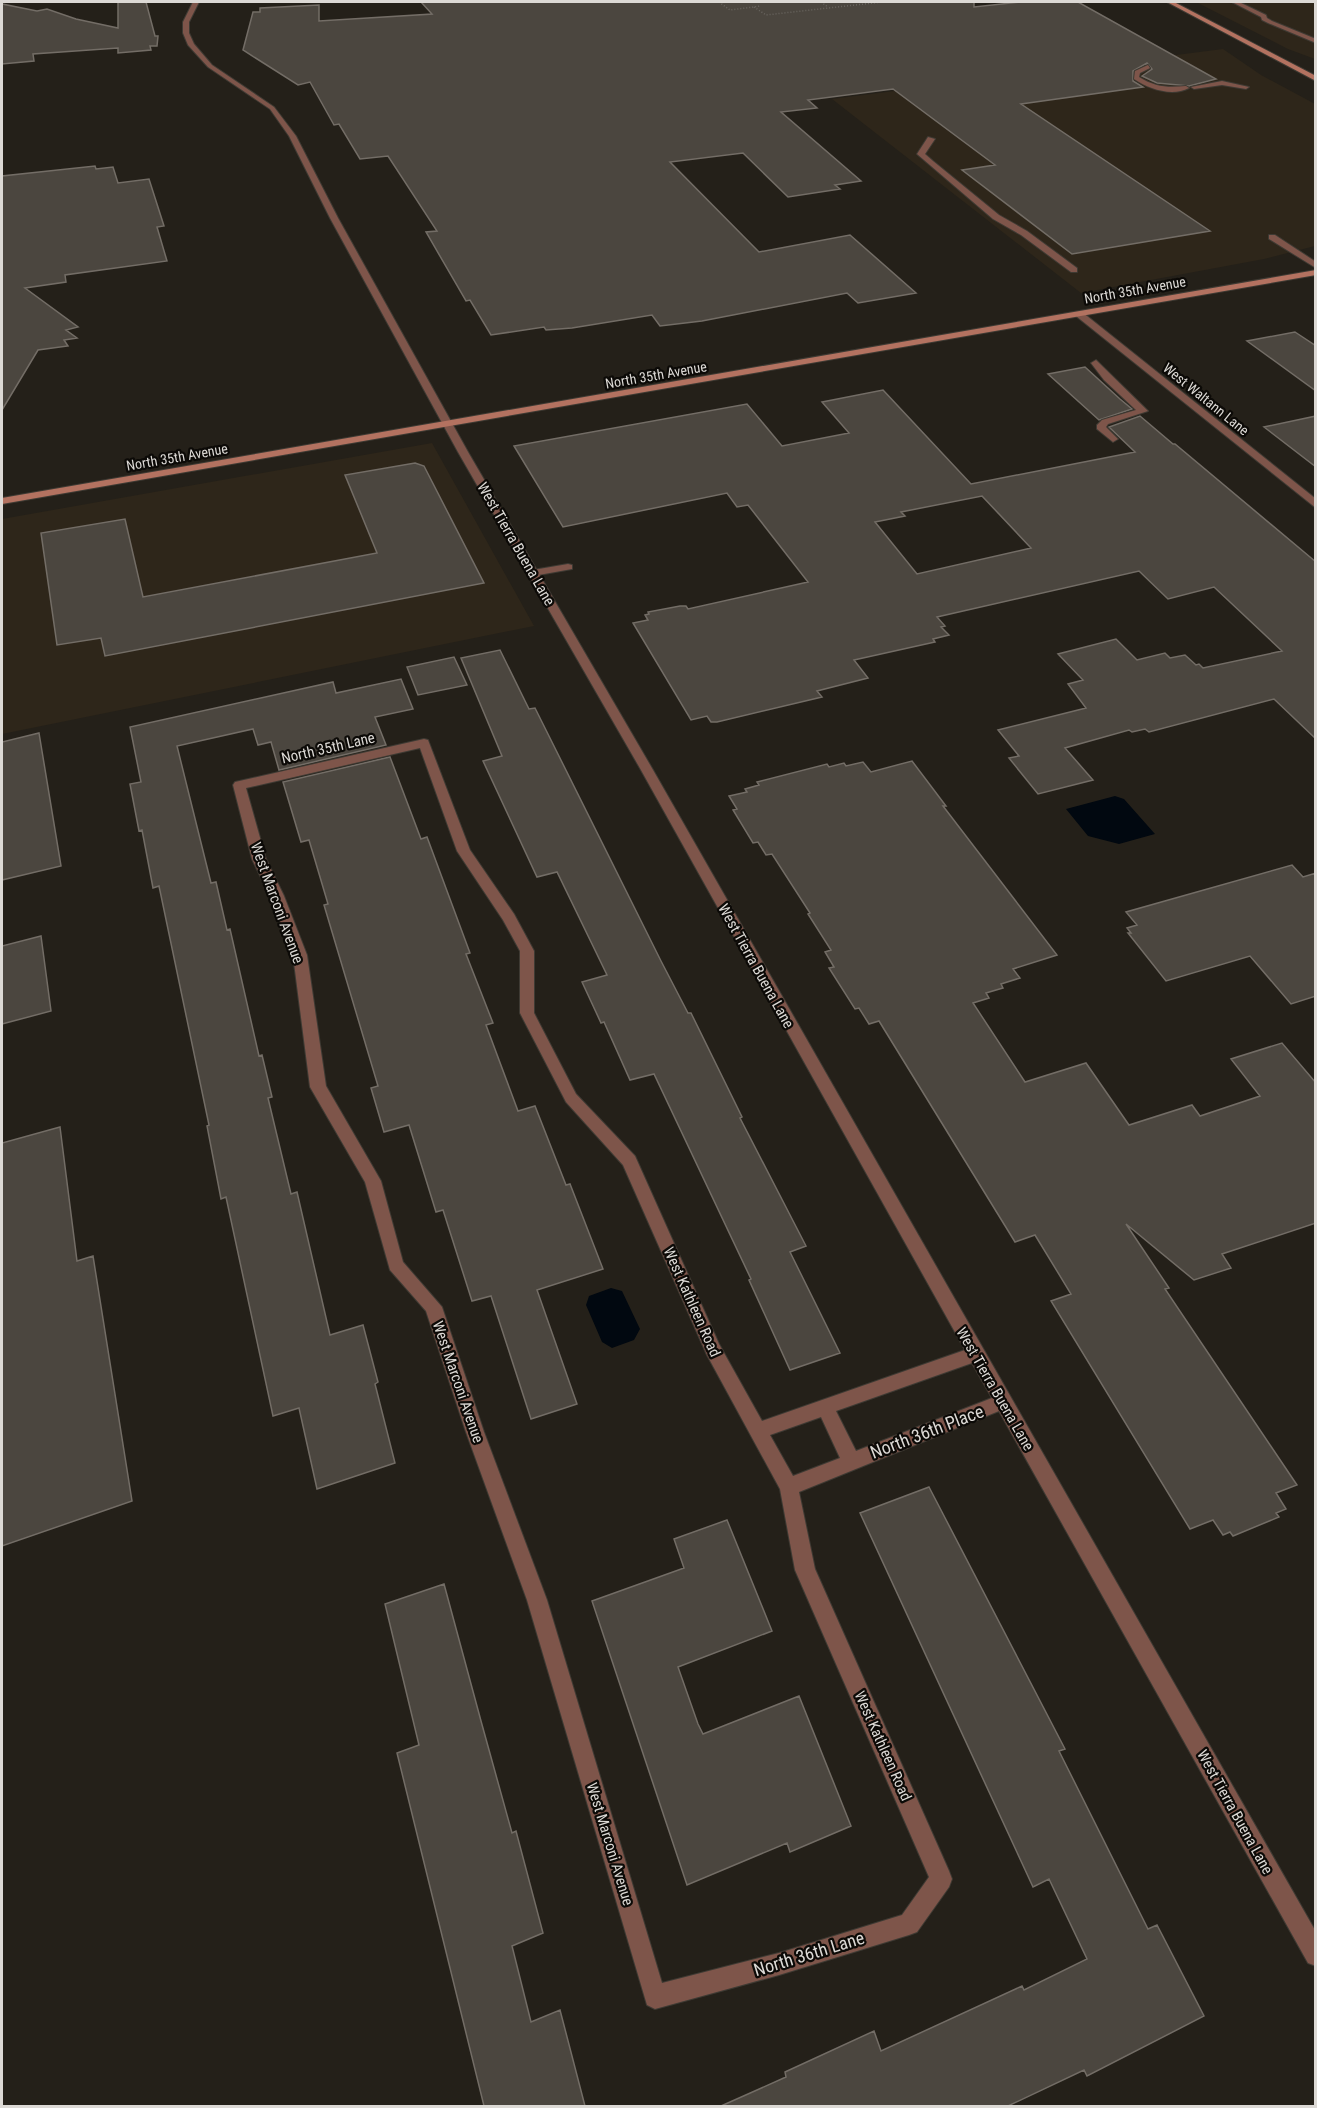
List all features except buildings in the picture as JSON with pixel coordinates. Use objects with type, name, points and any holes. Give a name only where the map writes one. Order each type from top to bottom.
[{"type":"main road","points":[[1170,2],[1316,79]]},
{"type":"main road","name":"North 35th Avenue","points":[[2,501],[1316,272]]},
{"type":"street","name":"West Tierra Buena Lane","points":[[196,2],[186,22],[186,33],[191,45],[210,66],[272,108],[282,121],[448,424],[1316,1955]]},
{"type":"street","points":[[1235,2],[1264,16],[1263,19],[1316,41]]},
{"type":"street","points":[[1148,67],[1137,72],[1136,78],[1152,88],[1170,90],[1222,83],[1246,87]]},
{"type":"street","points":[[931,139],[921,154],[930,163],[996,217],[1024,233],[1074,270]]},
{"type":"street","points":[[1272,237],[1316,266]]},
{"type":"street","name":"West Waltann Lane","points":[[1079,314],[1316,505]]},
{"type":"street","points":[[1096,363],[1107,378],[1143,411],[1105,422],[1100,427],[1113,440]]},
{"type":"street","points":[[533,573],[567,567]]},
{"type":"street","name":"North 35th Lane","points":[[239,785],[424,743]]},
{"type":"street","name":"West Kathleen Road","points":[[424,743],[464,851],[509,918],[527,951],[527,1013],[571,1098],[628,1161],[713,1349],[789,1487],[805,1570],[941,1879]]},
{"type":"street","name":"West Marconi Avenue","points":[[239,785],[259,859],[300,955],[318,1087],[373,1181],[396,1265],[433,1307],[475,1432],[537,1600],[655,1997]]},
{"type":"street","points":[[757,1431],[975,1354]]},
{"type":"street","name":"North 36th Place","points":[[789,1487],[1002,1402]]},
{"type":"street","name":"North 36th Place","points":[[825,1407],[851,1461]]},
{"type":"street","name":"North 36th Lane","points":[[655,1997],[779,1964],[909,1924],[941,1879]]},
{"type":"path","points":[[719,2],[729,8],[761,6]]},
{"type":"path","points":[[820,2],[829,8]]},
{"type":"path","points":[[754,7],[765,15],[882,2]]},
{"type":"shaded area","points":[[1196,2],[1315,2],[1315,59],[1288,49]]},
{"type":"shaded area","points":[[1223,49],[1261,75],[1315,104],[1315,246],[1264,259],[1081,293],[832,99]]},
{"type":"shaded area","points":[[432,443],[534,626],[2,734],[2,519]]},
{"type":"shaded area","points":[[1115,796],[1124,799],[1155,834],[1119,844],[1088,836],[1066,809]]},
{"type":"shaded area","points":[[611,1288],[622,1291],[640,1329],[634,1340],[612,1348],[602,1342],[586,1305],[589,1296]]}]
